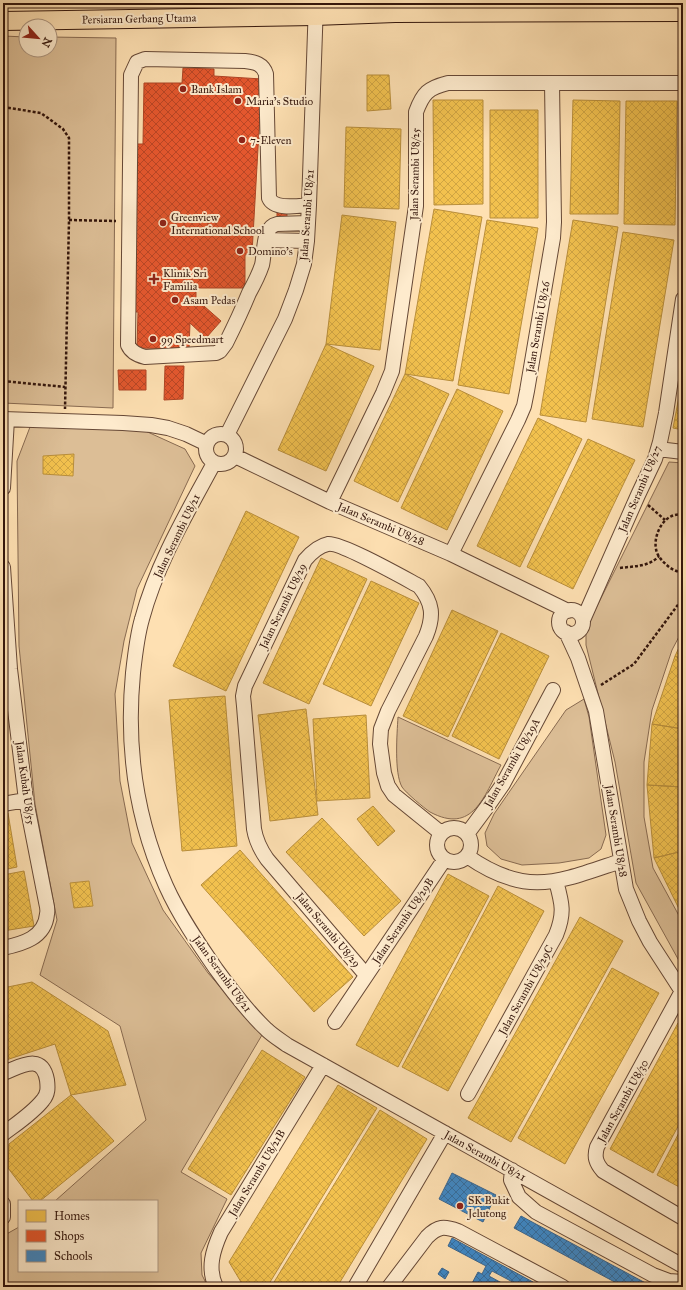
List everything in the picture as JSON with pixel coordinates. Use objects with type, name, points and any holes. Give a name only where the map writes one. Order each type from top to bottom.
[{"type":"main road","name":"Persiaran Gerbang Utama","points":[[3,21],[316,9],[394,13],[683,12]]},
{"type":"street","name":"Jalan Serambi U8/21","points":[[227,435],[285,319],[304,264],[309,205],[316,9]]},
{"type":"street","points":[[308,223],[273,225],[267,232],[264,257],[258,274],[226,343],[220,351],[216,353],[139,356],[130,349],[128,345],[131,75],[137,62],[145,59],[245,61],[261,65],[265,69],[266,74],[268,195],[270,202],[277,206],[309,205]]},
{"type":"street","name":"Jalan Serambi U8/26","points":[[451,554],[518,420],[527,391],[553,238],[552,83]]},
{"type":"street","name":"Jalan Serambi U8/25","points":[[330,502],[383,393],[392,371],[416,206],[416,112],[426,92],[435,86],[448,84],[683,83]]},
{"type":"street","points":[[266,240],[307,241]]},
{"type":"street","name":"Jalan Serambi U8/27","points":[[582,625],[602,575],[647,477],[658,449],[666,413],[683,299]]},
{"type":"street","points":[[3,488],[5,419],[66,420],[151,425],[168,428],[186,434],[207,444]]},
{"type":"street","points":[[217,434],[227,435],[234,442],[236,451],[235,456],[228,463],[214,463],[207,455],[207,444],[213,436],[217,434]]},
{"type":"street","points":[[658,449],[683,452]]},
{"type":"street","name":"Jalan Serambi U8/28","points":[[235,456],[330,502],[451,554],[570,610]]},
{"type":"street","name":"Jalan Serambi U8/21","points":[[214,463],[164,557],[151,589],[142,620],[135,656],[131,698],[131,740],[140,810],[150,844],[166,886],[186,923],[206,955],[237,997],[268,1031],[287,1045],[683,1266]]},
{"type":"street","name":"Jalan Serambi U8/29","points":[[366,975],[267,859],[259,848],[255,839],[243,696],[245,686],[305,560],[320,547],[328,544],[343,547],[414,583],[426,594],[430,604],[430,624],[426,636],[388,711],[381,729],[380,744],[384,773],[388,786],[394,795],[441,833]]},
{"type":"street","name":"Jalan Kubah U8/55","points":[[3,567],[6,669],[26,800],[46,902],[47,915],[44,926],[37,935],[27,942],[3,948]]},
{"type":"street","name":"Jalan Serambi U8/27","points":[[570,610],[602,575]]},
{"type":"street","name":"Jalan Serambi U8/28","points":[[527,590],[563,627],[578,658],[596,711],[626,889],[639,921],[650,942],[682,992]]},
{"type":"street","points":[[570,610],[578,612],[582,625],[574,633],[563,627],[562,615],[570,610]]},
{"type":"street","name":"Jalan Serambi U8/28","points":[[578,658],[582,625]]},
{"type":"street","name":"Jalan Serambi U8/29A","points":[[467,834],[488,807],[503,784],[553,690]]},
{"type":"street","points":[[3,804],[26,800]]},
{"type":"street","points":[[451,828],[462,830],[467,834],[471,842],[470,852],[467,856],[459,862],[449,862],[440,857],[436,848],[441,833],[451,828]]},
{"type":"street","points":[[467,856],[484,868],[511,880],[541,883],[556,881],[621,861]]},
{"type":"street","name":"Jalan Serambi U8/29B","points":[[335,1022],[444,860]]},
{"type":"street","name":"Jalan Serambi U8/29C","points":[[468,1094],[556,935],[562,914],[556,881]]},
{"type":"street","name":"Jalan Serambi U8/30","points":[[682,992],[597,1147],[595,1154],[598,1166],[603,1171],[683,1218]]},
{"type":"street","points":[[3,1073],[35,1063],[40,1065],[44,1070],[48,1086],[48,1093],[41,1103],[3,1134]]},
{"type":"street","name":"Jalan Serambi U8/21B","points":[[216,1287],[210,1264],[214,1248],[221,1232],[323,1065]]},
{"type":"street","points":[[355,1287],[445,1133]]},
{"type":"street","points":[[512,1170],[511,1180],[519,1197],[536,1212],[654,1275],[669,1281],[683,1282]]},
{"type":"street","points":[[3,1204],[3,1217]]},
{"type":"street","points":[[389,1287],[427,1237],[432,1232],[442,1227],[458,1231],[563,1287]]},
{"type":"path","points":[[3,107],[41,113],[63,128],[69,138],[66,420]]},
{"type":"path","points":[[69,220],[130,221]]},
{"type":"path","points":[[3,381],[66,387]]},
{"type":"path","points":[[638,495],[665,520]]},
{"type":"path","points":[[683,515],[680,514],[671,516],[665,520],[656,535],[656,550],[659,556],[672,569],[683,573]]},
{"type":"path","points":[[602,575],[654,562],[659,556]]},
{"type":"path","points":[[589,691],[602,685],[634,664],[683,598]]},
{"type":"shaded area","points":[[3,36],[18,37],[18,58],[58,58],[58,37],[116,38],[113,408],[3,403]]},
{"type":"shaded area","points":[[30,427],[141,429],[185,449],[195,466],[137,589],[124,641],[115,694],[120,781],[132,843],[163,910],[208,973],[262,1035],[181,1172],[227,1199],[201,1253],[202,1275],[208,1287],[3,1287],[3,1236],[18,1228],[18,1272],[158,1272],[158,1200],[56,1200],[146,1120],[120,1026],[40,975],[57,920],[35,804],[19,646],[17,461]]},
{"type":"shaded area","points":[[669,462],[683,463],[683,629],[672,650],[652,710],[644,762],[644,817],[653,868],[683,923],[683,968],[636,883],[615,762],[586,645],[586,634],[592,616]]},
{"type":"shaded area","points":[[584,699],[589,717],[606,835],[601,849],[589,858],[559,863],[522,865],[501,859],[487,846],[485,833],[494,814],[566,710]]},
{"type":"shaded area","points":[[398,717],[501,765],[489,789],[475,809],[467,815],[457,819],[445,818],[430,812],[402,787],[399,781],[397,763]]},
{"type":"building: Homes","points":[[367,75],[389,75],[391,109],[367,111]]},
{"type":"building: Homes","points":[[433,100],[483,100],[483,204],[434,205]]},
{"type":"building: Homes","points":[[573,100],[620,101],[618,214],[570,214]]},
{"type":"building: Homes","points":[[626,101],[677,101],[675,225],[624,224]]},
{"type":"building: Homes","points":[[490,110],[538,110],[538,218],[490,218]]},
{"type":"building: Homes","points":[[346,127],[401,129],[399,209],[344,207]]},
{"type":"building: Homes","points":[[434,209],[482,217],[453,381],[405,374]]},
{"type":"building: Homes","points":[[342,215],[396,222],[380,350],[326,344]]},
{"type":"building: Homes","points":[[487,220],[538,228],[509,394],[458,385]]},
{"type":"building: Homes","points":[[573,220],[618,227],[586,422],[540,415]]},
{"type":"building: Homes","points":[[623,232],[674,240],[643,427],[592,419]]},
{"type":"building: Homes","points":[[326,344],[374,366],[326,471],[278,450]]},
{"type":"building: Homes","points":[[405,374],[449,394],[398,502],[354,481]]},
{"type":"building: Homes","points":[[683,375],[683,430],[673,428]]},
{"type":"building: Homes","points":[[457,389],[503,411],[447,530],[401,508]]},
{"type":"building: Homes","points":[[538,418],[582,439],[520,567],[477,546]]},
{"type":"building: Homes","points":[[588,439],[635,460],[573,589],[527,567]]},
{"type":"building: Homes","points":[[74,454],[73,476],[43,474],[43,456]]},
{"type":"building: Homes","points":[[246,511],[299,537],[226,691],[173,666]]},
{"type":"building: Homes","points":[[321,558],[367,579],[309,704],[263,683]]},
{"type":"building: Homes","points":[[371,581],[419,603],[371,706],[323,684]]},
{"type":"building: Homes","points":[[452,610],[498,631],[448,737],[403,716]]},
{"type":"building: Homes","points":[[501,633],[549,656],[499,759],[452,736]]},
{"type":"building: Homes","points":[[683,639],[683,660],[675,656]]},
{"type":"building: Homes","points":[[675,656],[683,660],[683,729],[652,724]]},
{"type":"building: Homes","points":[[225,696],[237,846],[182,851],[169,700]]},
{"type":"building: Homes","points":[[306,709],[318,815],[270,821],[258,715]]},
{"type":"building: Homes","points":[[366,715],[370,798],[317,801],[313,719]]},
{"type":"building: Homes","points":[[652,724],[683,729],[683,787],[647,785]]},
{"type":"building: Homes","points":[[647,785],[683,787],[683,851],[654,858]]},
{"type":"building: Homes","points":[[373,806],[395,831],[378,846],[357,819]]},
{"type":"building: Homes","points":[[8,813],[17,867],[3,870],[3,814]]},
{"type":"building: Homes","points":[[322,818],[401,901],[364,936],[286,852]]},
{"type":"building: Homes","points":[[240,850],[353,977],[314,1012],[201,885]]},
{"type":"building: Homes","points":[[683,851],[683,917],[654,858]]},
{"type":"building: Homes","points":[[24,871],[34,926],[3,931],[3,875]]},
{"type":"building: Homes","points":[[448,874],[489,896],[398,1067],[356,1045]]},
{"type":"building: Homes","points":[[89,881],[93,906],[74,908],[70,883]]},
{"type":"building: Homes","points":[[498,886],[544,911],[448,1091],[402,1067]]},
{"type":"building: Homes","points":[[580,917],[623,941],[511,1142],[468,1118]]},
{"type":"building: Homes","points":[[612,968],[659,993],[565,1164],[518,1138]]},
{"type":"building: Homes","points":[[32,982],[108,1031],[126,1085],[71,1095],[55,1044],[3,1061],[3,988]]},
{"type":"building: Homes","points":[[678,1023],[683,1025],[683,1117],[653,1173],[610,1149]]},
{"type":"building: Homes","points":[[262,1050],[305,1077],[231,1195],[188,1169]]},
{"type":"building: Homes","points":[[338,1085],[377,1108],[267,1287],[244,1287],[229,1262]]},
{"type":"building: Homes","points":[[71,1095],[114,1141],[41,1200],[32,1200],[8,1168],[9,1144]]},
{"type":"building: Homes","points":[[380,1110],[427,1139],[337,1287],[271,1287]]},
{"type":"building: Homes","points":[[683,1125],[683,1189],[657,1175]]},
{"type":"building: Shops","points":[[183,68],[214,69],[214,76],[262,79],[252,253],[245,255],[245,288],[196,288],[196,299],[221,321],[206,338],[190,323],[189,349],[137,348],[138,312],[132,312],[135,144],[143,144],[144,83],[182,83]]},
{"type":"building: Shops","points":[[277,212],[287,213],[287,220],[277,220]]},
{"type":"building: Shops","points":[[165,366],[184,366],[183,399],[164,400]]},
{"type":"building: Shops","points":[[118,370],[146,370],[146,390],[119,390]]},
{"type":"building: Schools","points":[[452,1173],[496,1195],[483,1222],[439,1199]]},
{"type":"building: Schools","points":[[521,1216],[653,1287],[624,1287],[514,1228]]},
{"type":"building: Schools","points":[[452,1238],[533,1282],[530,1287],[522,1287],[492,1271],[489,1276],[509,1287],[470,1287],[478,1272],[482,1274],[486,1266],[448,1246]]},
{"type":"building: Schools","points":[[442,1268],[449,1272],[445,1279],[438,1274]]},
{"type":"place","name":"Bank Islam","points":[[183,89]]},
{"type":"place","name":"Maria's Studio","points":[[238,101]]},
{"type":"place","name":"7-Eleven","points":[[242,140]]},
{"type":"place","name":"Greenview International School","points":[[163,223]]},
{"type":"place","name":"Domino's","points":[[240,251]]},
{"type":"place","name":"Klinik Sri Familia","points":[[154,279]]},
{"type":"place","name":"Asam Pedas","points":[[175,300]]},
{"type":"place","name":"99 Speedmart","points":[[153,339]]},
{"type":"place","name":"SK Bukit Jelutong","points":[[460,1206]]}]
